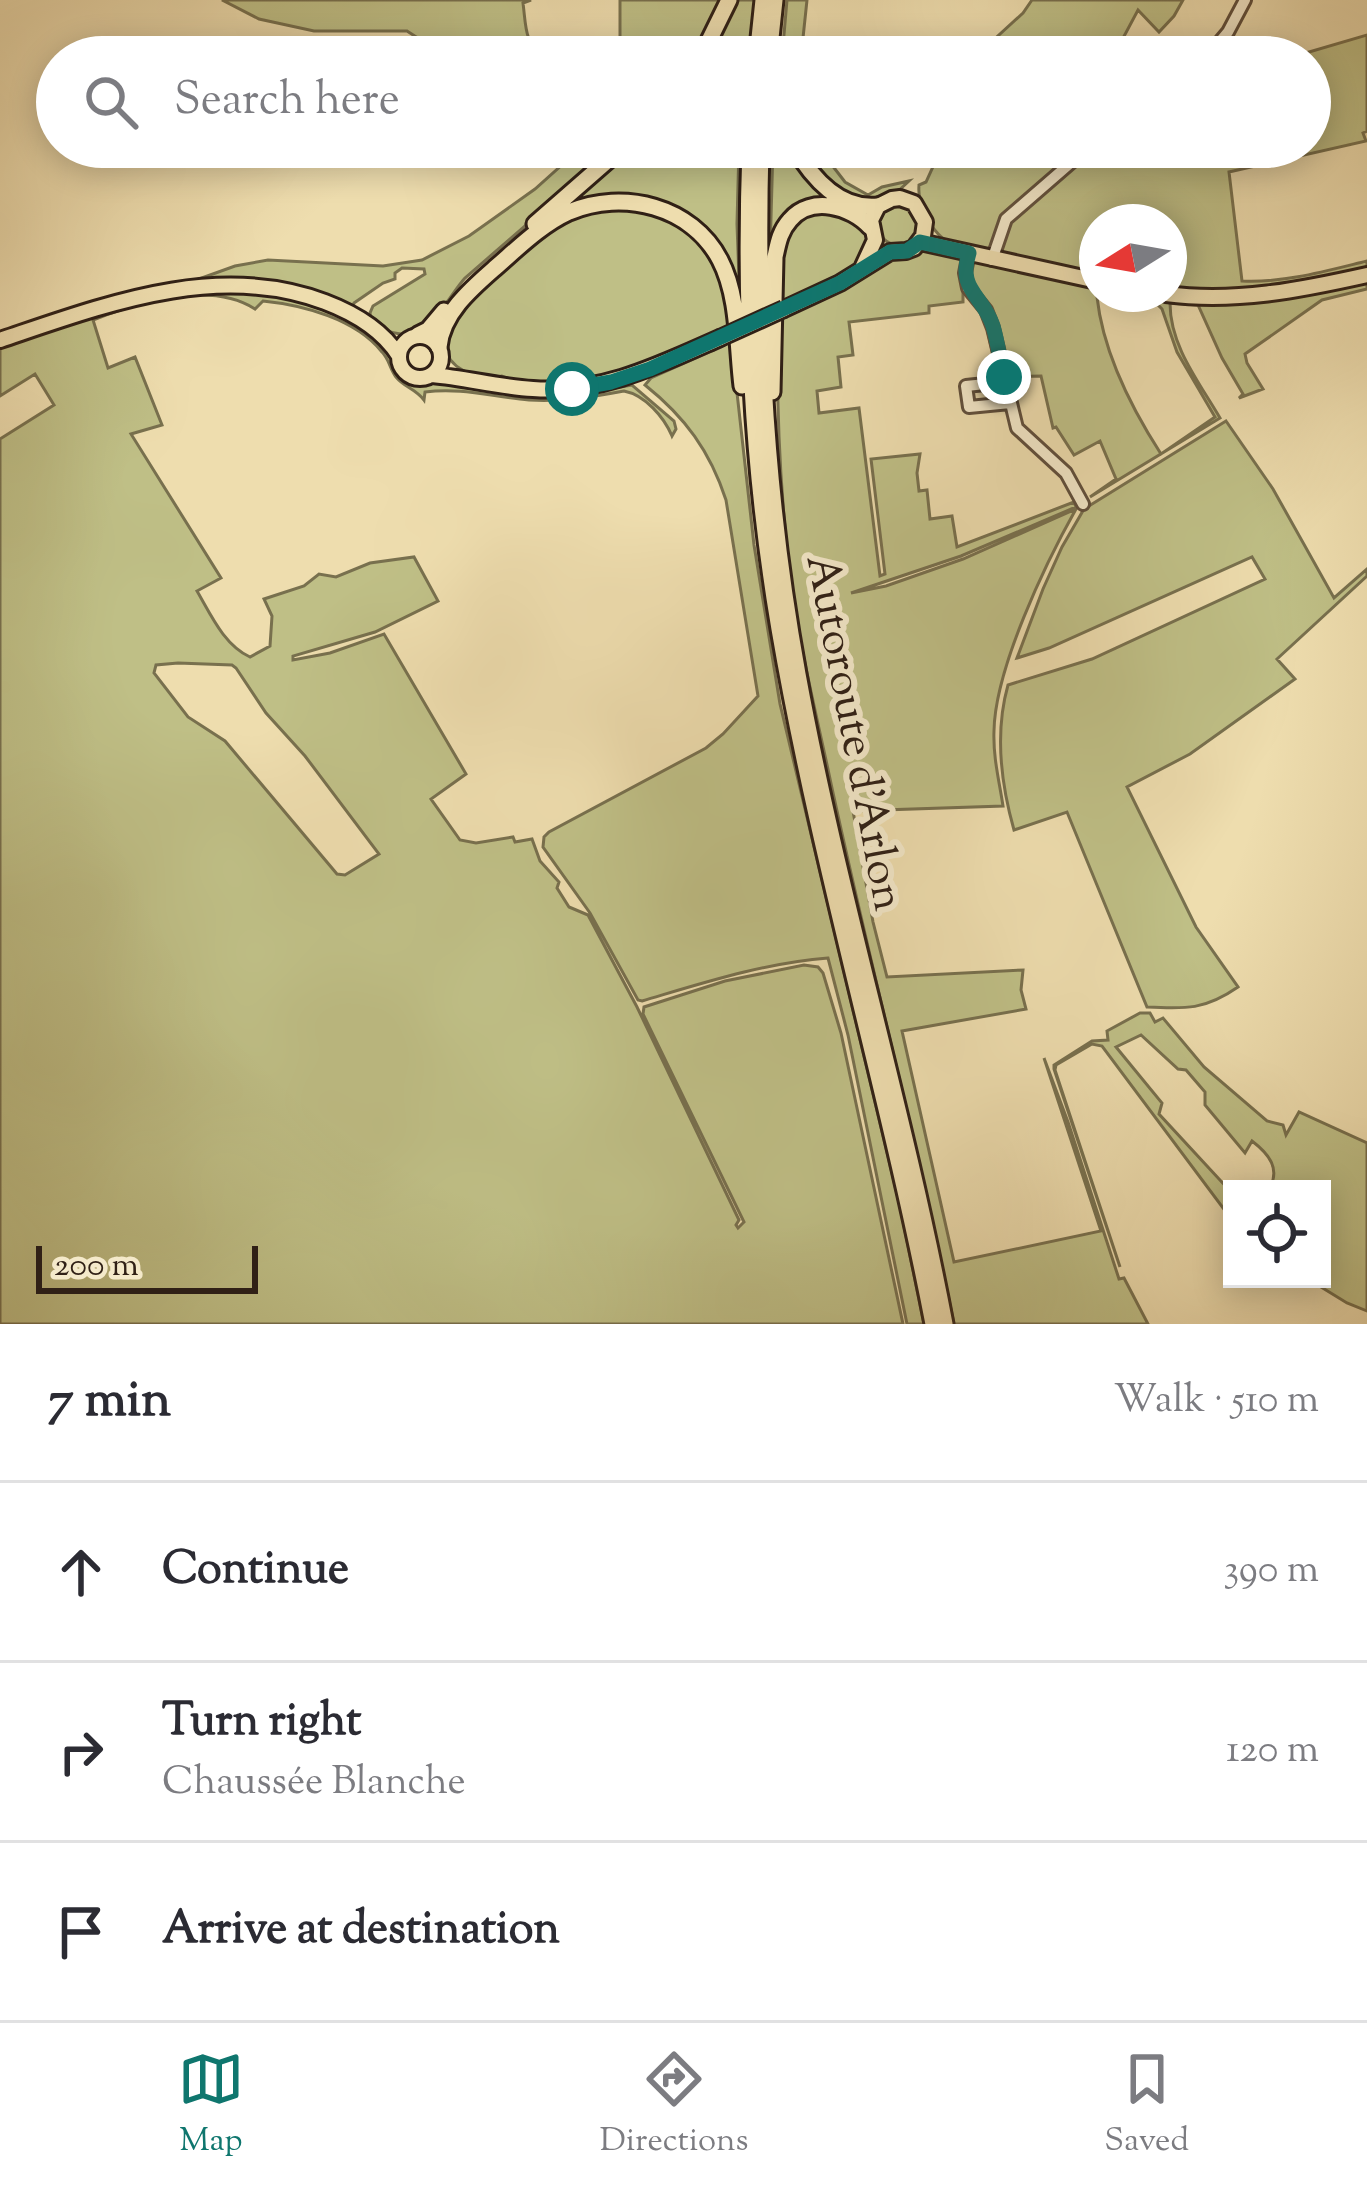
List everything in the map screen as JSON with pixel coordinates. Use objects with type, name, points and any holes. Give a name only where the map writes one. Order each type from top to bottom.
[{"type":"highway","points":[[711,36],[729,0]]},
{"type":"highway","points":[[759,36],[763,0]]},
{"type":"highway","points":[[775,36],[778,0]]},
{"type":"highway","points":[[414,336],[428,330],[469,281],[599,168]]},
{"type":"highway","name":"Autoroute d'Arlon","points":[[751,168],[749,357],[758,477],[778,624],[800,743],[933,1324]]},
{"type":"highway","name":"Autoroute d'Arlon","points":[[761,168],[765,422],[784,596],[806,718],[945,1324]]},
{"type":"highway","points":[[808,168],[847,202],[857,207],[878,206]]},
{"type":"highway","points":[[440,352],[443,326],[454,309],[538,231],[595,204],[649,204],[680,218],[719,258],[730,286],[749,448],[758,477]]},
{"type":"highway","points":[[765,422],[772,405],[775,257],[780,236],[795,214],[820,206],[860,216],[872,234]]},
{"type":"main road","points":[[862,266],[872,234],[871,220],[878,206],[892,199],[908,200],[920,208],[925,222],[963,251]]},
{"type":"main road","points":[[372,327],[391,344],[407,374],[419,378],[432,375],[531,389],[592,386],[650,369],[840,283],[890,252],[907,251],[920,242],[925,222]]},
{"type":"main road","points":[[872,234],[890,252]]},
{"type":"main road","points":[[920,242],[1079,277]]},
{"type":"main road","points":[[1187,296],[1252,296],[1367,275]]},
{"type":"main road","points":[[0,340],[124,302],[200,286],[254,285],[306,295],[398,336],[430,338],[472,380]]},
{"type":"main road","points":[[399,356],[402,345],[414,336]]},
{"type":"main road","points":[[432,375],[440,365],[440,352]]},
{"type":"street","points":[[1225,36],[1245,0]]},
{"type":"street","points":[[992,260],[1006,218],[1064,168]]},
{"type":"street","points":[[963,251],[968,288],[986,310],[1017,428],[1061,467],[1083,504]]},
{"type":"street","points":[[1005,382],[966,386],[969,407],[1010,403]]},
{"type":"green space","points":[[222,0],[531,0],[523,3],[528,36],[314,31],[259,19]]},
{"type":"green space","points":[[620,0],[720,0],[703,36],[620,36]]},
{"type":"green space","points":[[735,0],[755,0],[752,36],[717,36]]},
{"type":"green space","points":[[787,0],[807,0],[803,36],[784,36]]},
{"type":"green space","points":[[1032,0],[1183,0],[1159,32],[1138,10],[1124,36],[998,36]]},
{"type":"green space","points":[[1367,35],[1367,131],[1363,133],[1366,141],[1331,149],[1331,46]]},
{"type":"green space","points":[[558,168],[592,168],[465,278],[425,327],[402,334],[375,327],[401,374],[421,383],[449,379],[513,395],[562,397],[632,385],[674,421],[672,436],[653,408],[624,391],[541,400],[438,391],[425,392],[424,400],[399,380],[371,340],[343,322],[295,306],[263,301],[255,309],[237,300],[196,295],[131,307],[93,320],[108,368],[135,357],[162,425],[131,434],[221,578],[197,591],[219,628],[250,657],[270,646],[272,616],[264,599],[304,586],[319,574],[336,577],[370,563],[414,557],[438,601],[375,632],[293,656],[293,660],[384,634],[466,774],[431,799],[460,840],[532,839],[569,907],[588,915],[637,1007],[739,1220],[738,1228],[744,1222],[643,1014],[644,1007],[725,981],[804,965],[818,967],[841,1033],[903,1324],[0,1324],[0,439],[54,405],[35,374],[0,396],[0,332],[235,266],[268,260],[383,266],[422,260],[469,236]],"holes":[[[402,268],[424,269],[425,274],[373,306],[372,325],[351,314],[354,303],[395,279]],[[156,665],[232,665],[266,713],[379,854],[345,875],[337,874],[225,741],[188,717],[154,673]]]},
{"type":"green space","points":[[609,168],[738,168],[741,333],[722,256],[649,200],[547,220]]},
{"type":"green space","points":[[772,168],[811,168],[848,207],[785,220],[770,323]]},
{"type":"green space","points":[[816,168],[834,168],[845,182],[868,195],[909,181],[895,194],[866,204],[829,184]]},
{"type":"green space","points":[[932,168],[1247,168],[1229,172],[1242,281],[1289,278],[1367,261],[1367,289],[1322,300],[1245,354],[1263,389],[1239,398],[1243,394],[1198,305],[1187,304],[1187,204],[1079,204],[1079,312],[1099,312],[1112,359],[1161,454],[1090,497],[1116,479],[1100,441],[1074,455],[1053,428],[1041,376],[998,377],[983,311],[968,288],[963,289],[963,302],[929,306],[929,313],[849,322],[853,355],[838,357],[841,387],[817,391],[819,413],[859,408],[880,576],[885,574],[871,459],[920,454],[919,491],[927,490],[930,519],[952,516],[957,547],[1074,502],[1076,507],[961,556],[851,593],[963,559],[1076,509],[1037,587],[1003,678],[994,741],[1003,806],[853,811],[887,977],[1023,970],[1026,1009],[902,1031],[954,1262],[1101,1231],[1044,1058],[1119,1279],[1124,1278],[1148,1324],[954,1324],[806,668],[785,531],[779,442],[779,260],[792,226],[807,215],[824,212],[859,219],[868,236],[863,265],[920,248],[953,247],[928,220],[919,185],[926,182]]},
{"type":"green space","points":[[898,205],[912,211],[918,225],[912,239],[898,245],[884,239],[878,225],[884,211]]},
{"type":"green space","points":[[613,206],[671,218],[699,241],[724,282],[731,327],[619,374],[558,386],[479,376],[451,360],[444,333],[500,269],[550,229]]},
{"type":"green space","points":[[1163,312],[1171,312],[1180,349],[1220,418],[1163,453],[1215,417],[1177,352]]},
{"type":"green space","points":[[731,339],[754,545],[780,704],[924,1324],[907,1324],[828,958],[757,969],[638,1000],[590,913],[543,847],[549,832],[706,748],[758,696],[726,500],[694,436],[645,385]]},
{"type":"green space","points":[[1226,421],[1273,489],[1334,598],[1367,569],[1367,576],[1277,659],[1295,679],[1190,754],[1127,787],[1196,927],[1238,987],[1195,1006],[1147,1007],[1067,812],[1014,830],[1001,758],[1004,703],[1008,685],[1092,659],[1265,579],[1252,557],[1017,658],[1043,589],[1084,509]]},
{"type":"green space","points":[[1140,1013],[1150,1013],[1155,1022],[1163,1018],[1204,1067],[1267,1121],[1283,1125],[1286,1135],[1299,1112],[1367,1143],[1367,1311],[1323,1288],[1331,1288],[1331,1180],[1272,1180],[1273,1168],[1264,1151],[1252,1141],[1245,1153],[1205,1105],[1205,1092],[1186,1070],[1178,1069],[1141,1035],[1116,1047],[1162,1103],[1159,1114],[1223,1183],[1223,1208],[1102,1046],[1092,1044],[1055,1070],[1120,1267],[1054,1069],[1054,1065],[1092,1041],[1108,1040],[1107,1031]]},
{"type":"route","points":[[572,389],[650,369],[840,283],[890,252],[907,251],[920,242],[969,253],[968,288],[986,310],[1004,377]]}]
